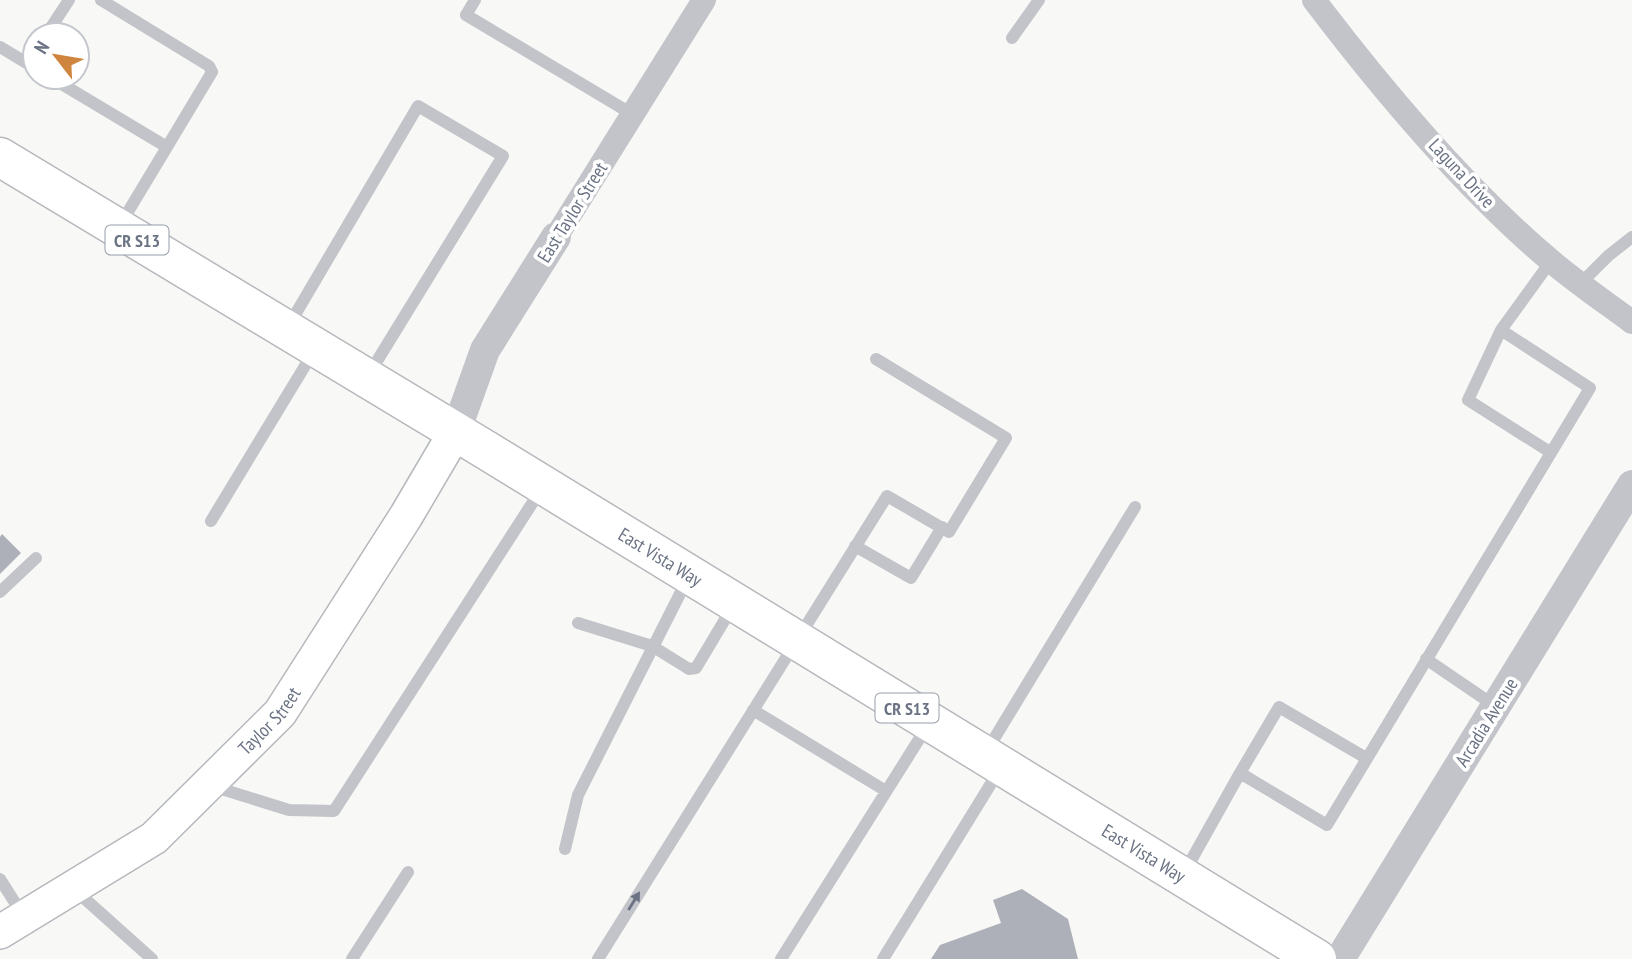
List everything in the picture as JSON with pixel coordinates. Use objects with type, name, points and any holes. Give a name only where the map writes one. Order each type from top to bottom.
[{"type":"main road","name":"East Vista Way","points":[[0,157],[456,431],[1317,959]]},
{"type":"main road","name":"Taylor Street","points":[[12,924],[154,838],[280,713],[406,516],[456,431]]},
{"type":"street","name":"East Taylor Street","points":[[456,431],[485,350],[704,0]]},
{"type":"street","name":"Laguna Drive","points":[[1314,0],[1370,73],[1457,170],[1550,261],[1632,322]]},
{"type":"street","name":"Arcadia Avenue","points":[[1340,959],[1632,485]]},
{"type":"lane","points":[[55,21],[69,0]]},
{"type":"lane","points":[[101,0],[209,66],[212,72],[118,228]]},
{"type":"lane","points":[[475,0],[466,15],[632,114]]},
{"type":"lane","points":[[1012,37],[1039,0]]},
{"type":"lane","points":[[0,47],[21,56]]},
{"type":"lane","points":[[73,91],[167,147]]},
{"type":"lane","points":[[211,521],[418,106],[503,156],[367,378]]},
{"type":"lane","points":[[1581,283],[1632,237]]},
{"type":"lane","points":[[1550,261],[1501,330],[1468,400],[1550,452]]},
{"type":"lane","points":[[1240,773],[1327,825],[1590,388],[1501,330]]},
{"type":"lane","points":[[598,959],[887,496],[949,532],[1006,438],[876,359]]},
{"type":"lane","points":[[208,785],[289,810],[334,811],[544,485]]},
{"type":"lane","points":[[883,959],[1135,507]]},
{"type":"lane","points":[[855,546],[911,578],[942,527]]},
{"type":"lane","points":[[0,592],[36,558]]},
{"type":"lane","points":[[565,849],[578,795],[690,575]]},
{"type":"lane","points":[[578,623],[652,646],[689,669],[696,668],[735,602]]},
{"type":"lane","points":[[1426,659],[1495,706]]},
{"type":"lane","points":[[1182,877],[1279,706],[1366,758]]},
{"type":"lane","points":[[753,710],[886,791]]},
{"type":"lane","points":[[781,959],[930,722]]},
{"type":"lane","points":[[352,959],[408,872]]},
{"type":"lane","points":[[0,879],[12,924]]},
{"type":"lane","points":[[72,887],[152,959]]},
{"type":"building","points":[[2,534],[21,553],[0,574],[0,537]]},
{"type":"building","points":[[1022,889],[1068,919],[1078,959],[931,959],[940,945],[1001,923],[993,900]]}]
